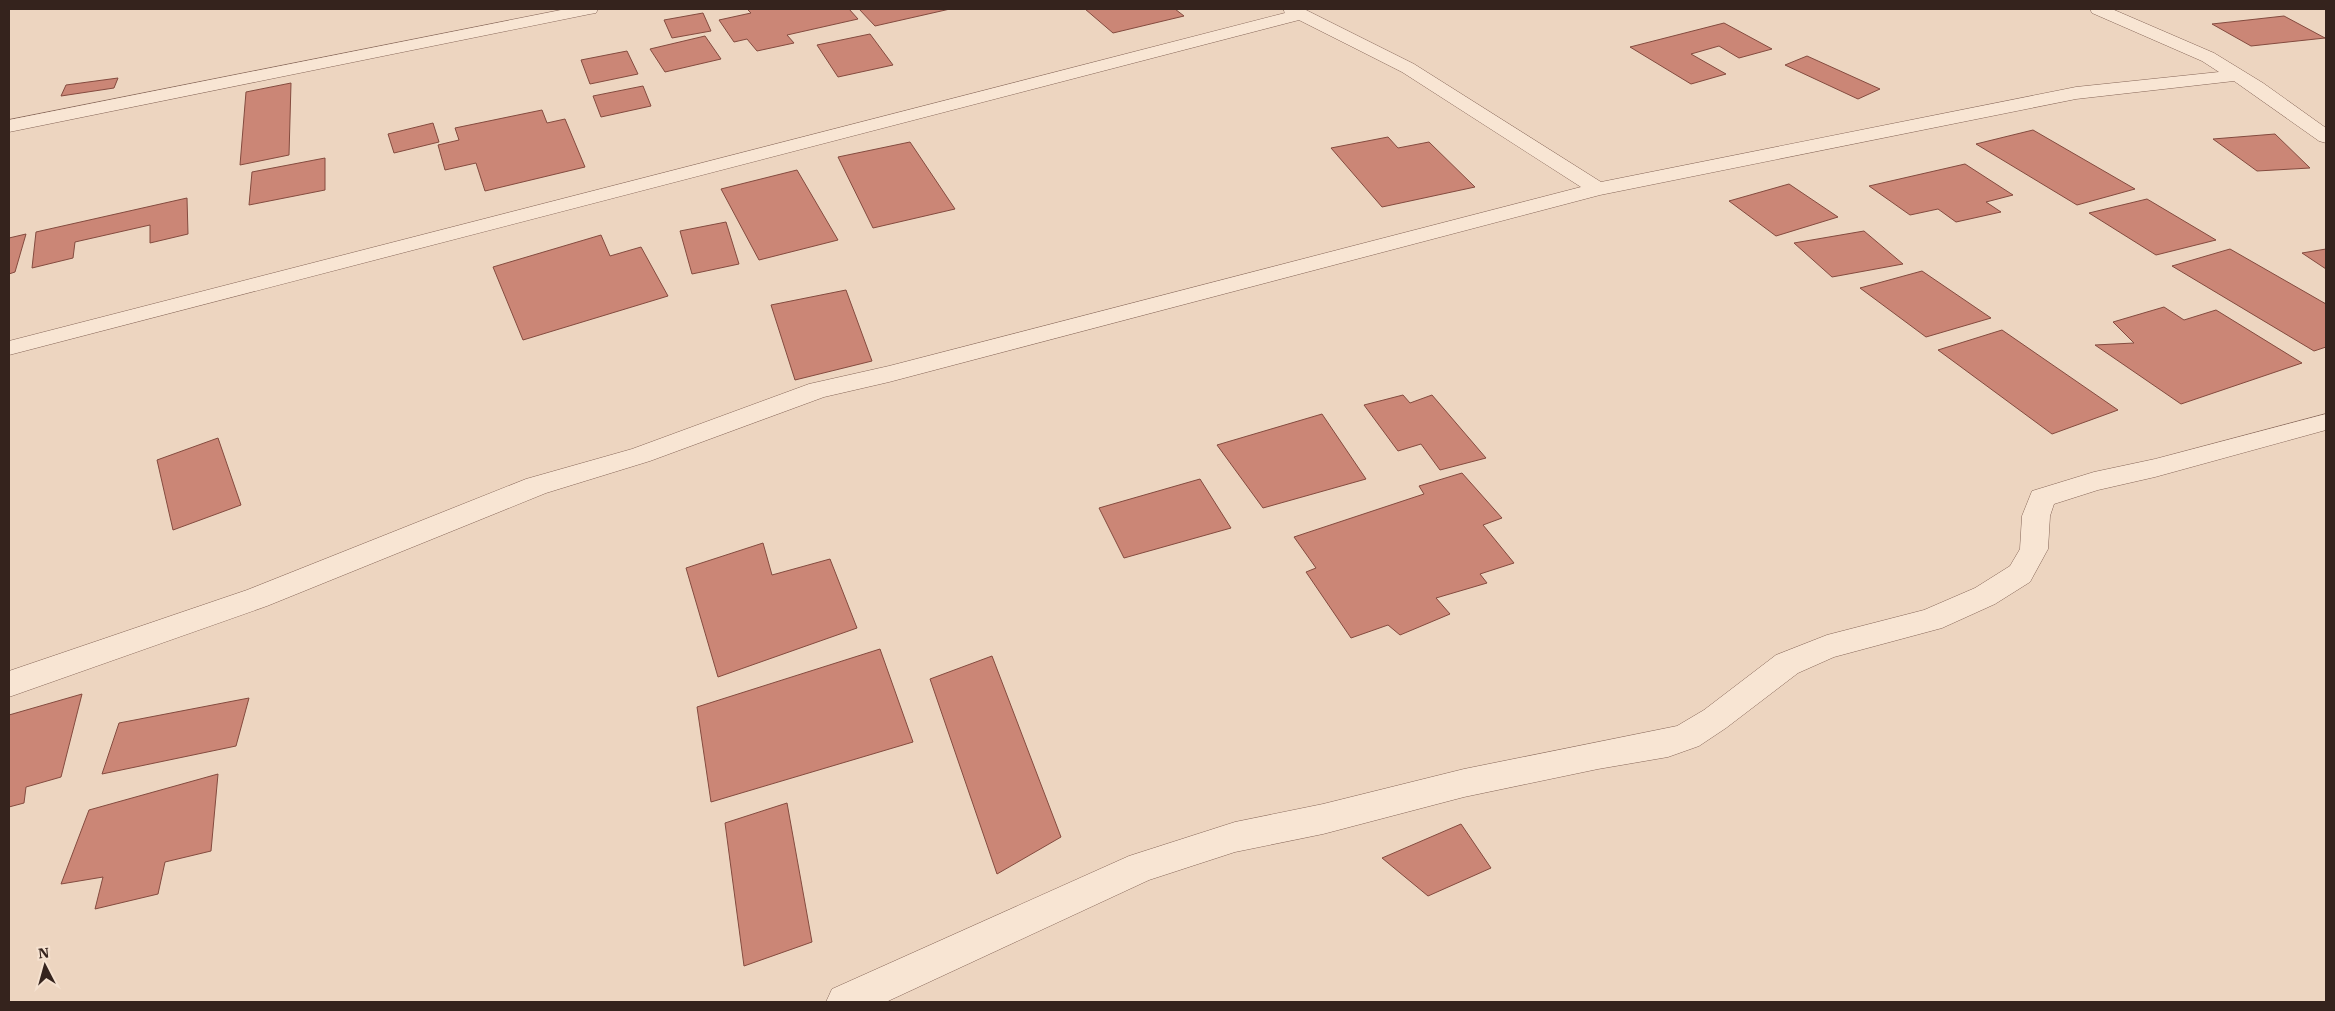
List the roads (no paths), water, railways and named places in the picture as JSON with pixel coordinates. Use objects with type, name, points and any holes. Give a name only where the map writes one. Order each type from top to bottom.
[{"type":"street","points":[[9,126],[590,9]]},
{"type":"street","points":[[2098,9],[2208,57],[2238,75],[2326,137]]},
{"type":"street","points":[[9,348],[1296,11],[1408,68],[1598,189]]},
{"type":"street","points":[[9,684],[257,598],[536,486],[641,456],[818,390],[889,374],[1598,189],[2076,93],[2238,75]]},
{"type":"street","points":[[846,1002],[1141,867],[1235,837],[1323,819],[1464,783],[1598,755],[1668,743],[1688,736],[1715,719],[1787,664],[1827,647],[1931,620],[1986,596],[2020,574],[2034,549],[2036,516],[2042,498],[2094,481],[2156,468],[2326,422]]}]
